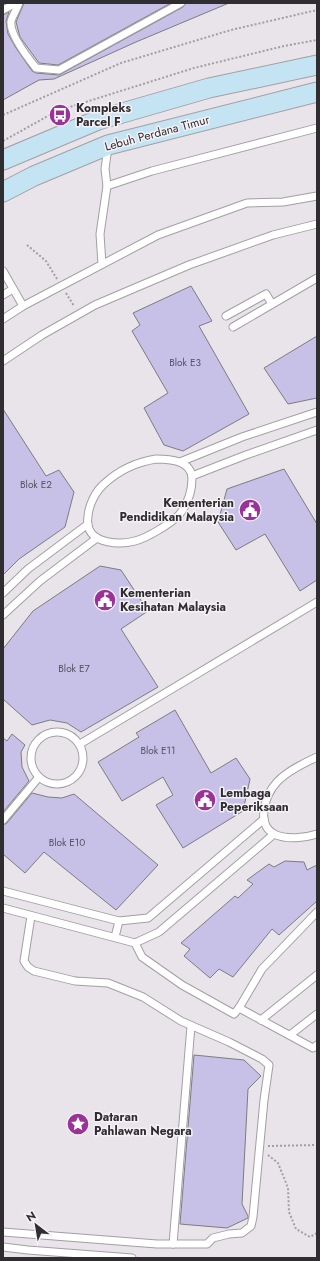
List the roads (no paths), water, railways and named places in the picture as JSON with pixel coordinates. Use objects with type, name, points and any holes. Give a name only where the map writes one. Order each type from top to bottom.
[{"type":"main road","points":[[3,160],[98,120],[209,88],[317,65]]},
{"type":"main road","name":"Lebuh Perdana Timur","points":[[3,192],[34,176],[108,145],[317,92]]},
{"type":"lane","points":[[18,3],[11,22],[16,39],[36,68],[59,70],[180,3]]},
{"type":"lane","points":[[3,10],[18,3]]},
{"type":"lane","points":[[107,186],[152,171],[317,128]]},
{"type":"lane","points":[[102,264],[100,234],[107,186],[105,169],[108,145]]},
{"type":"lane","points":[[3,319],[23,306],[158,235],[247,203],[283,202],[317,196]]},
{"type":"lane","points":[[3,362],[42,335],[95,305],[189,266],[273,236],[317,224]]},
{"type":"lane","points":[[3,271],[23,306]]},
{"type":"lane","points":[[233,327],[317,278]]},
{"type":"lane","points":[[3,295],[13,289]]},
{"type":"lane","points":[[226,316],[266,294],[272,304]]},
{"type":"lane","points":[[180,462],[242,437],[317,412]]},
{"type":"lane","points":[[192,476],[317,430]]},
{"type":"lane","points":[[169,459],[180,462],[187,468],[192,476],[191,490],[187,502],[179,514],[171,522],[144,538],[135,541],[110,542],[97,538],[91,533],[88,524],[89,511],[94,498],[101,487],[109,479],[144,461],[169,459]]},
{"type":"lane","points":[[3,593],[28,570],[88,524]]},
{"type":"lane","points":[[3,615],[40,581],[97,538]]},
{"type":"lane","points":[[80,744],[317,602]]},
{"type":"lane","points":[[61,732],[75,738],[80,744],[84,757],[83,765],[76,777],[63,784],[50,783],[39,777],[32,766],[31,753],[36,741],[49,733],[61,732]]},
{"type":"lane","points":[[317,757],[277,782],[270,793],[265,806],[264,819],[268,828],[274,834],[299,838],[317,834]]},
{"type":"lane","points":[[3,820],[39,777]]},
{"type":"lane","points":[[3,891],[119,922],[148,918],[264,819]]},
{"type":"lane","points":[[3,908],[135,943],[159,932],[274,834]]},
{"type":"lane","points":[[135,943],[142,957],[182,985],[234,1014],[262,969],[317,912]]},
{"type":"lane","points":[[3,1232],[156,1244],[208,1244],[213,1238],[229,1234],[242,1233],[251,1226],[253,1216],[259,1147],[269,1065],[262,1059],[181,1021],[143,997],[108,983],[75,981],[34,971],[28,967],[24,961],[31,916]]},
{"type":"lane","points":[[115,937],[119,922]]},
{"type":"lane","points":[[261,1020],[317,975]]},
{"type":"lane","points":[[239,1008],[313,1048],[317,1045]]},
{"type":"lane","points":[[290,1035],[317,1014]]},
{"type":"lane","points":[[173,1244],[191,1026]]},
{"type":"lane","points":[[3,1247],[132,1258]]},
{"type":"place","name":"Kompleks Parcel F","points":[[60,115]]},
{"type":"place","name":"Kementerian Pendidikan Malaysia","points":[[250,510]]},
{"type":"place","name":"Kementerian Kesihatan Malaysia","points":[[105,600]]},
{"type":"place","name":"Lembaga Peperiksaan","points":[[205,800]]},
{"type":"place","name":"Dataran Pahlawan Negara","points":[[78,1124]]}]
